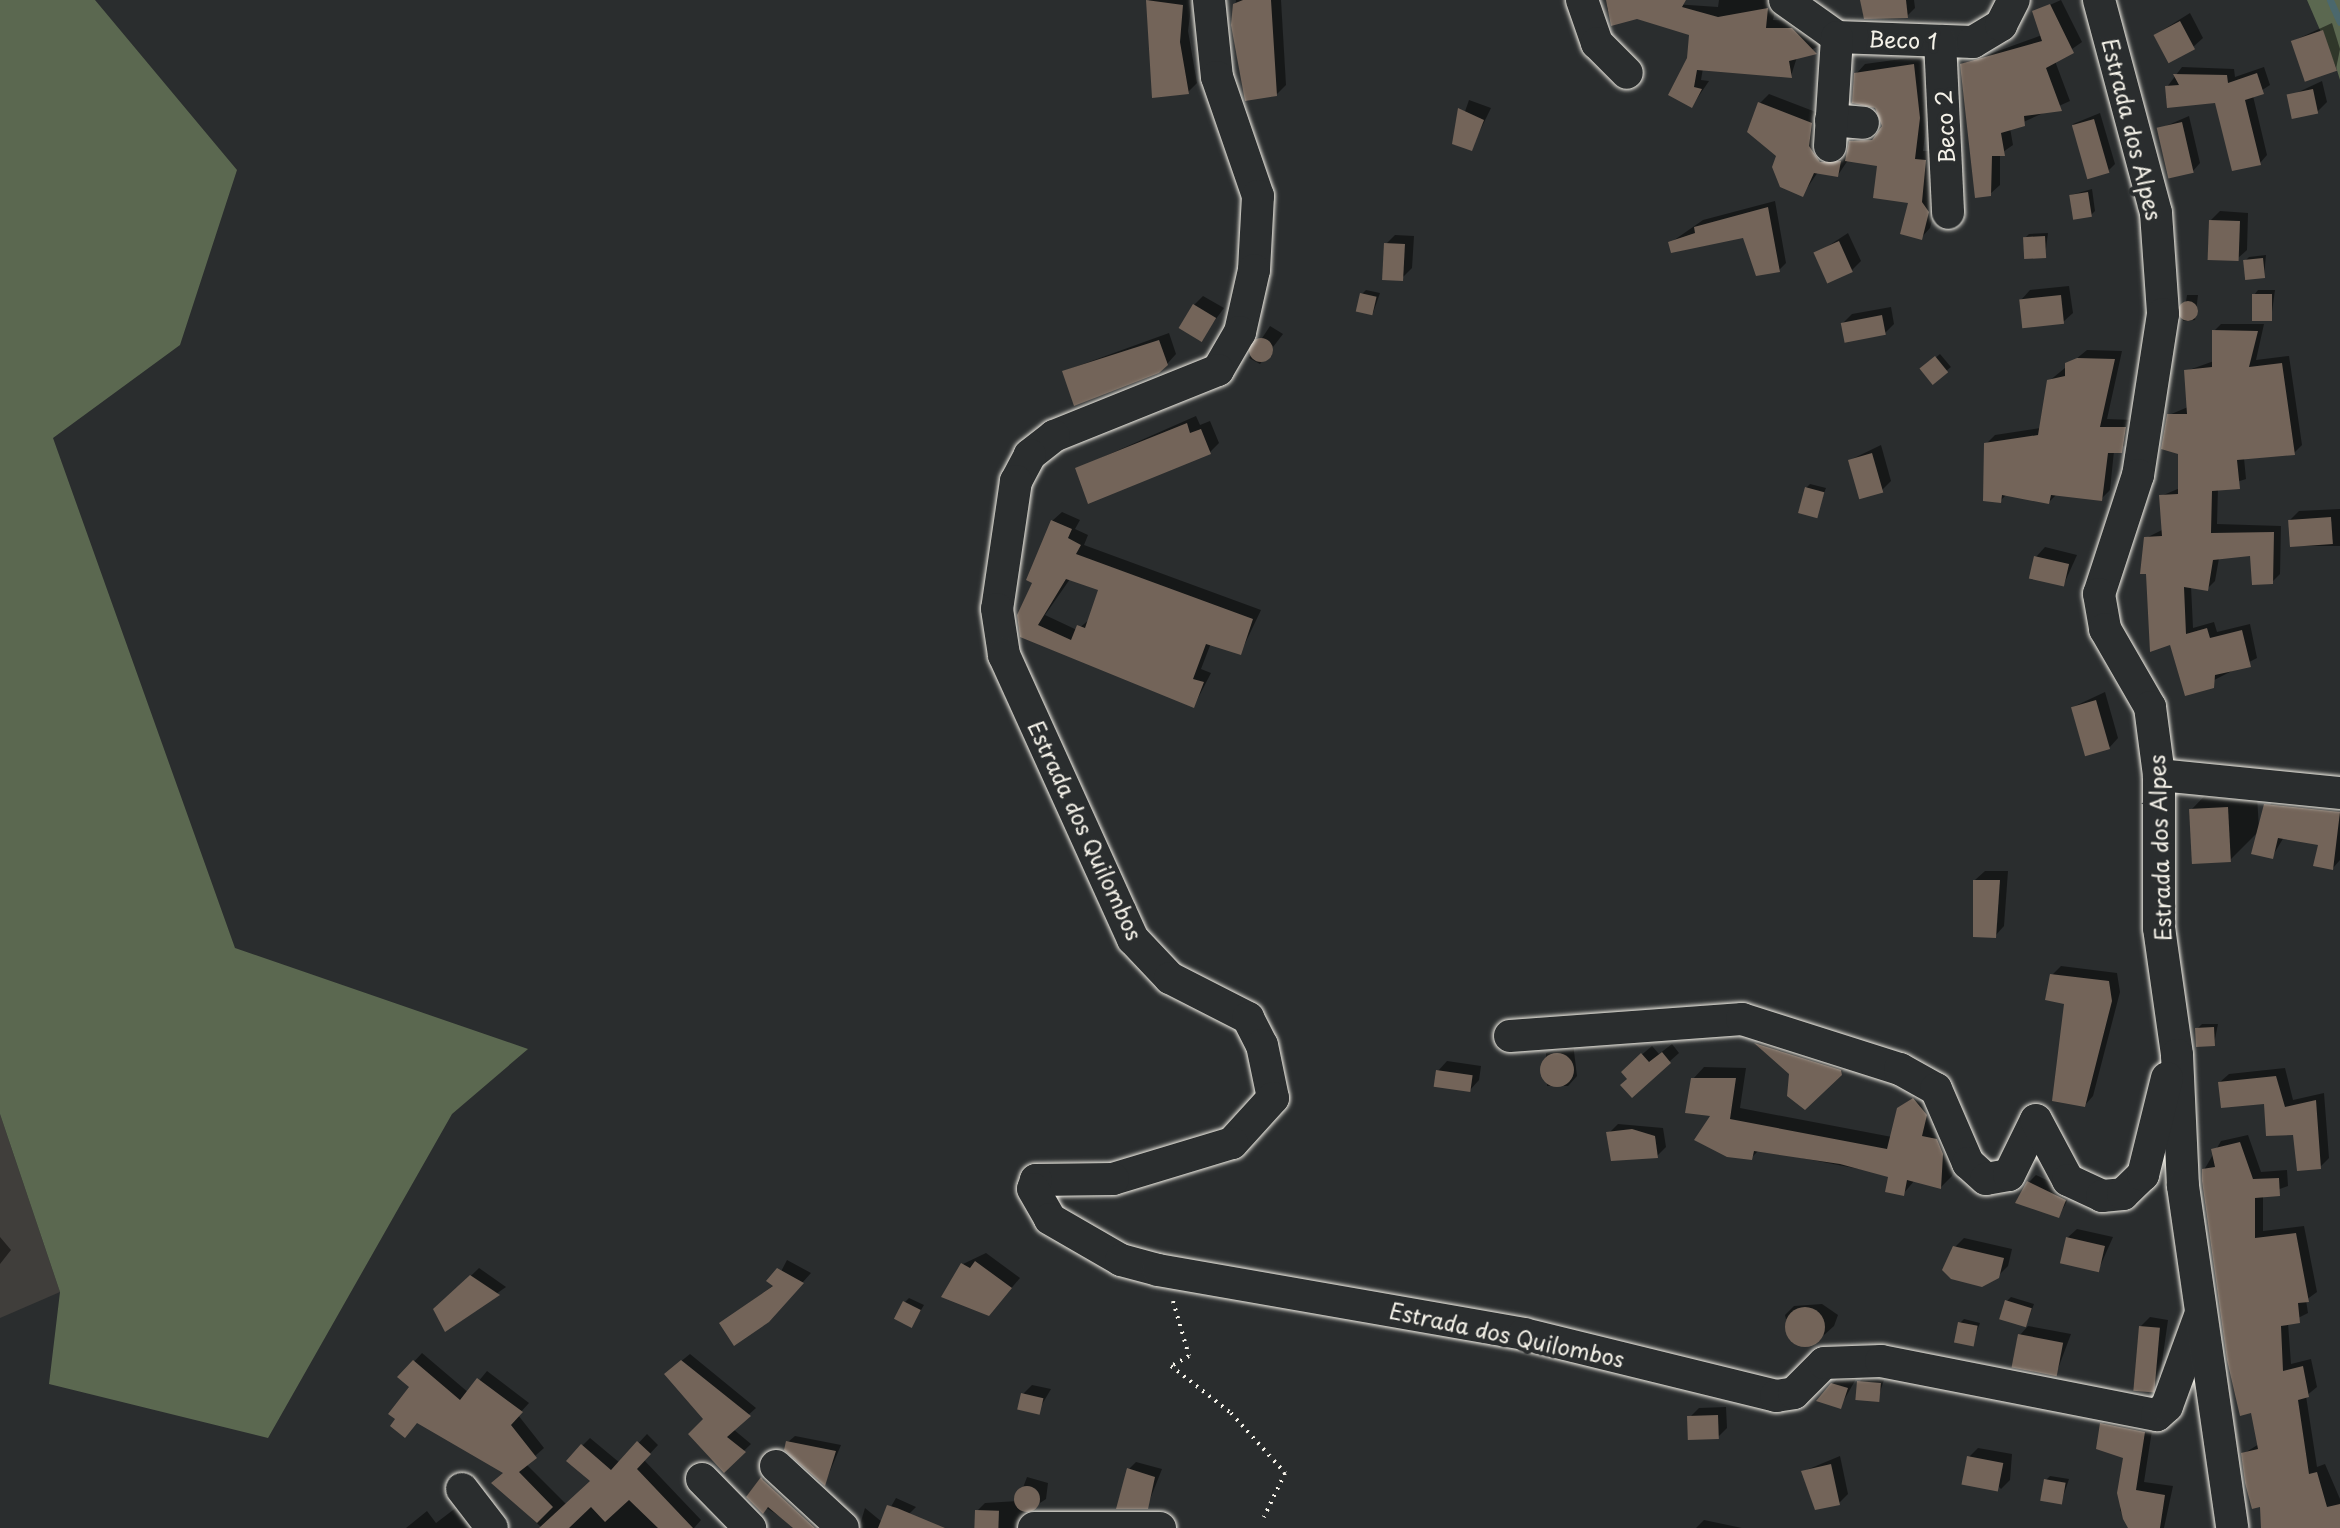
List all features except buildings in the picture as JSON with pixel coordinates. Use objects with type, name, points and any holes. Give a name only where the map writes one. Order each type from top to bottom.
[{"type":"street","name":"Estrada dos Quilombos","points":[[1209,0],[1217,77],[1258,196],[1254,270],[1240,332],[1218,370],[1054,436],[1030,455],[1016,481],[997,609],[1004,655],[1133,939],[1170,978],[1248,1018],[1262,1045],[1273,1098],[1232,1143],[1113,1179],[1036,1180],[1033,1189],[1050,1219],[1121,1260],[1158,1270],[1396,1308],[1776,1396],[1794,1393],[1824,1363],[1881,1361],[2157,1415],[2167,1406],[2200,1316]]},
{"type":"street","points":[[1582,0],[1597,43],[1627,73]]},
{"type":"street","name":"Beco 1","points":[[1785,0],[1837,37],[1973,42],[2001,25],[2014,0]]},
{"type":"street","name":"Estrada dos Alpes","points":[[2099,0],[2156,213],[2163,314],[2138,475],[2099,594],[2105,629],[2150,707],[2159,775],[2159,928],[2177,1055],[2179,1150],[2232,1528]]},
{"type":"street","points":[[1837,37],[1830,133],[1863,123]]},
{"type":"street","name":"Beco 2","points":[[1940,41],[1948,213]]},
{"type":"street","points":[[2159,775],[2340,793]]},
{"type":"street","points":[[1510,1036],[1742,1019],[1900,1069],[1936,1089],[1968,1163],[1986,1179],[2009,1175],[2036,1120],[2068,1180],[2102,1196],[2123,1194],[2143,1175],[2177,1055]]},
{"type":"street","points":[[776,1466],[843,1528]]},
{"type":"street","points":[[702,1479],[750,1528]]},
{"type":"street","points":[[462,1489],[492,1528]]},
{"type":"street","points":[[1034,1528],[1160,1528]]},
{"type":"path","points":[[1158,1270],[1183,1322],[1189,1356],[1171,1366],[1231,1413],[1285,1473],[1264,1517]]},
{"type":"shaded area","points":[[0,1114],[60,1292],[0,1318]]},
{"type":"green space","points":[[0,0],[95,0],[237,170],[180,345],[53,438],[235,948],[528,1049],[452,1114],[268,1438],[49,1384],[60,1292],[0,1114]]},
{"type":"green space","points":[[2307,0],[2340,0],[2340,80],[2336,67]]},
{"type":"waterway","points":[[2330,0],[2340,22]]}]
